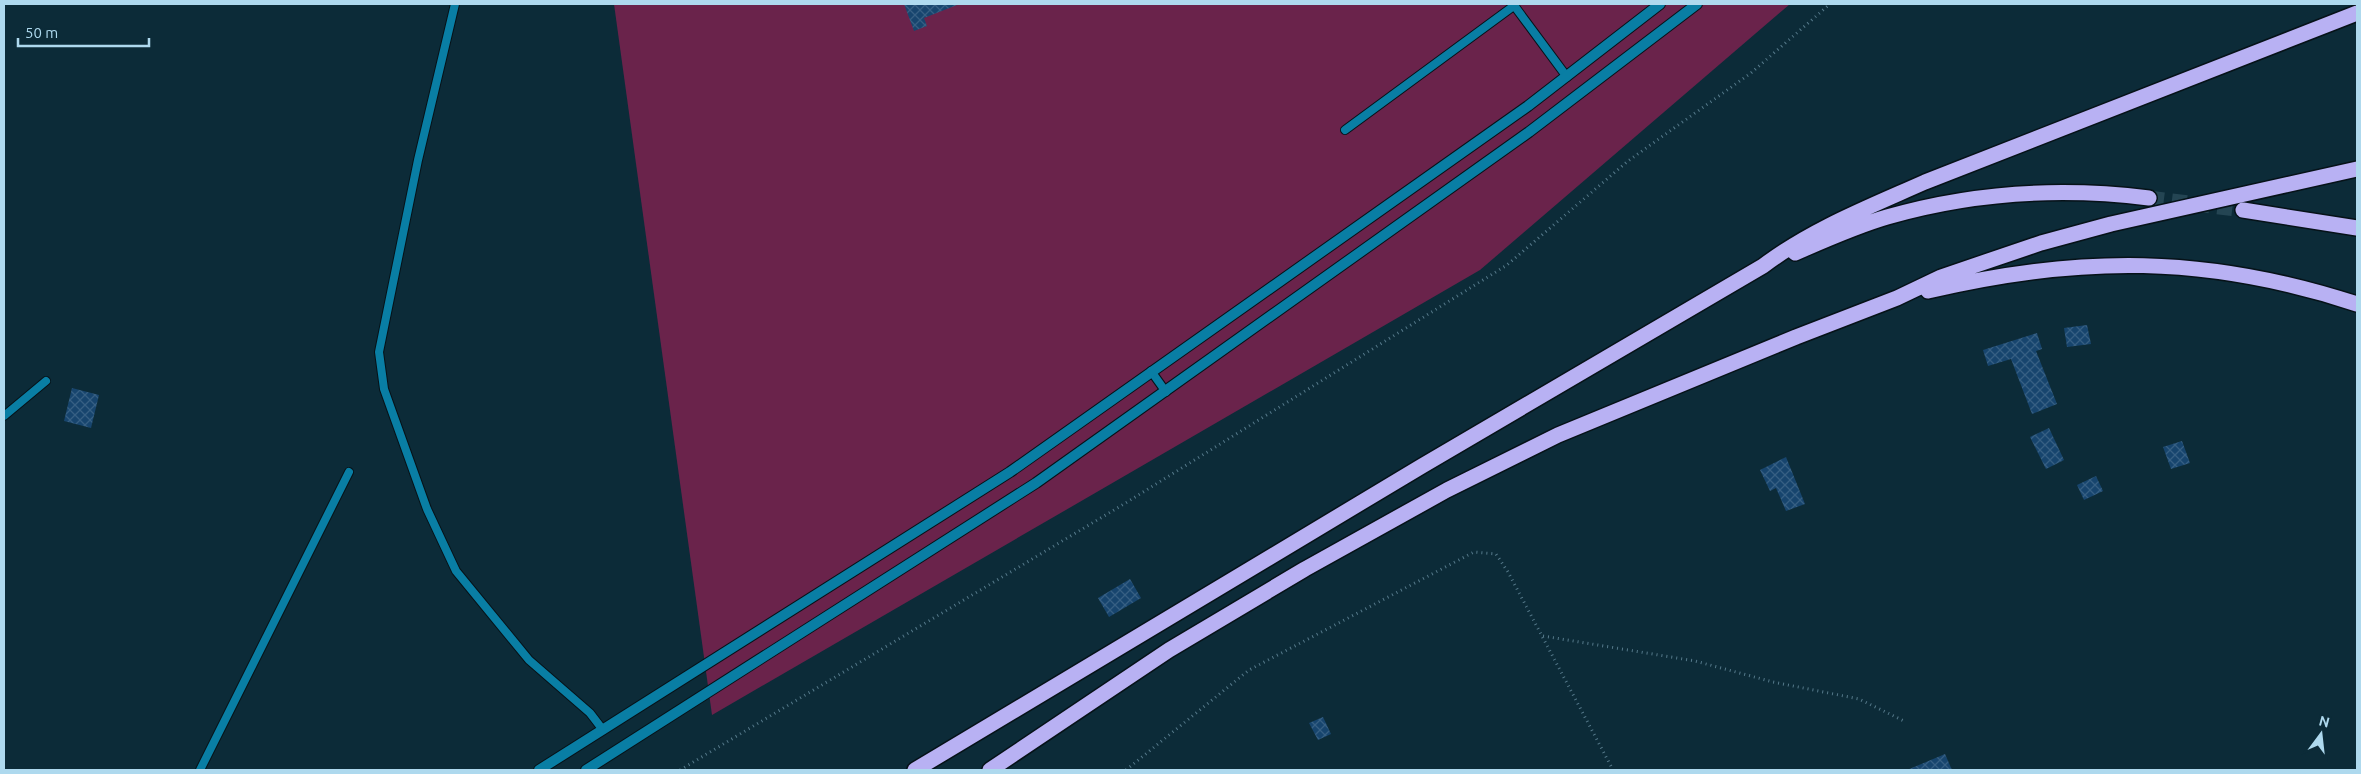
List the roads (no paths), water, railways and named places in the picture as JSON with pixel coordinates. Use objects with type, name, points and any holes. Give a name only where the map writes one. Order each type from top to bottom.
[{"type":"highway","points":[[915,770],[1446,451],[1763,266],[1799,241],[1925,182],[2357,13]]},
{"type":"highway","points":[[990,770],[1169,650],[1313,565],[1448,490],[1558,435],[1898,298],[1941,277],[2041,243],[2130,220],[2357,169]]},
{"type":"highway","points":[[1763,266],[1886,218],[1964,200],[2003,194],[2055,191],[2108,193],[2149,198]]},
{"type":"highway","points":[[2243,210],[2357,228]]},
{"type":"highway","points":[[1898,298],[1975,280],[2034,270],[2113,264],[2195,268],[2238,273],[2272,280],[2357,304]]},
{"type":"street","points":[[539,770],[966,501],[1567,77],[1660,4]]},
{"type":"street","points":[[586,770],[996,511],[1166,392],[1529,132],[1697,4]]},
{"type":"lane","points":[[455,4],[418,160],[379,352],[384,389],[427,509],[456,571],[529,660],[590,713],[602,730]]},
{"type":"lane","points":[[1345,130],[1514,4],[1567,77]]},
{"type":"lane","points":[[1151,372],[1166,392]]},
{"type":"lane","points":[[4,416],[46,381]]},
{"type":"lane","points":[[200,770],[349,472]]},
{"type":"tunnel","points":[[2149,198],[2243,210]]}]
